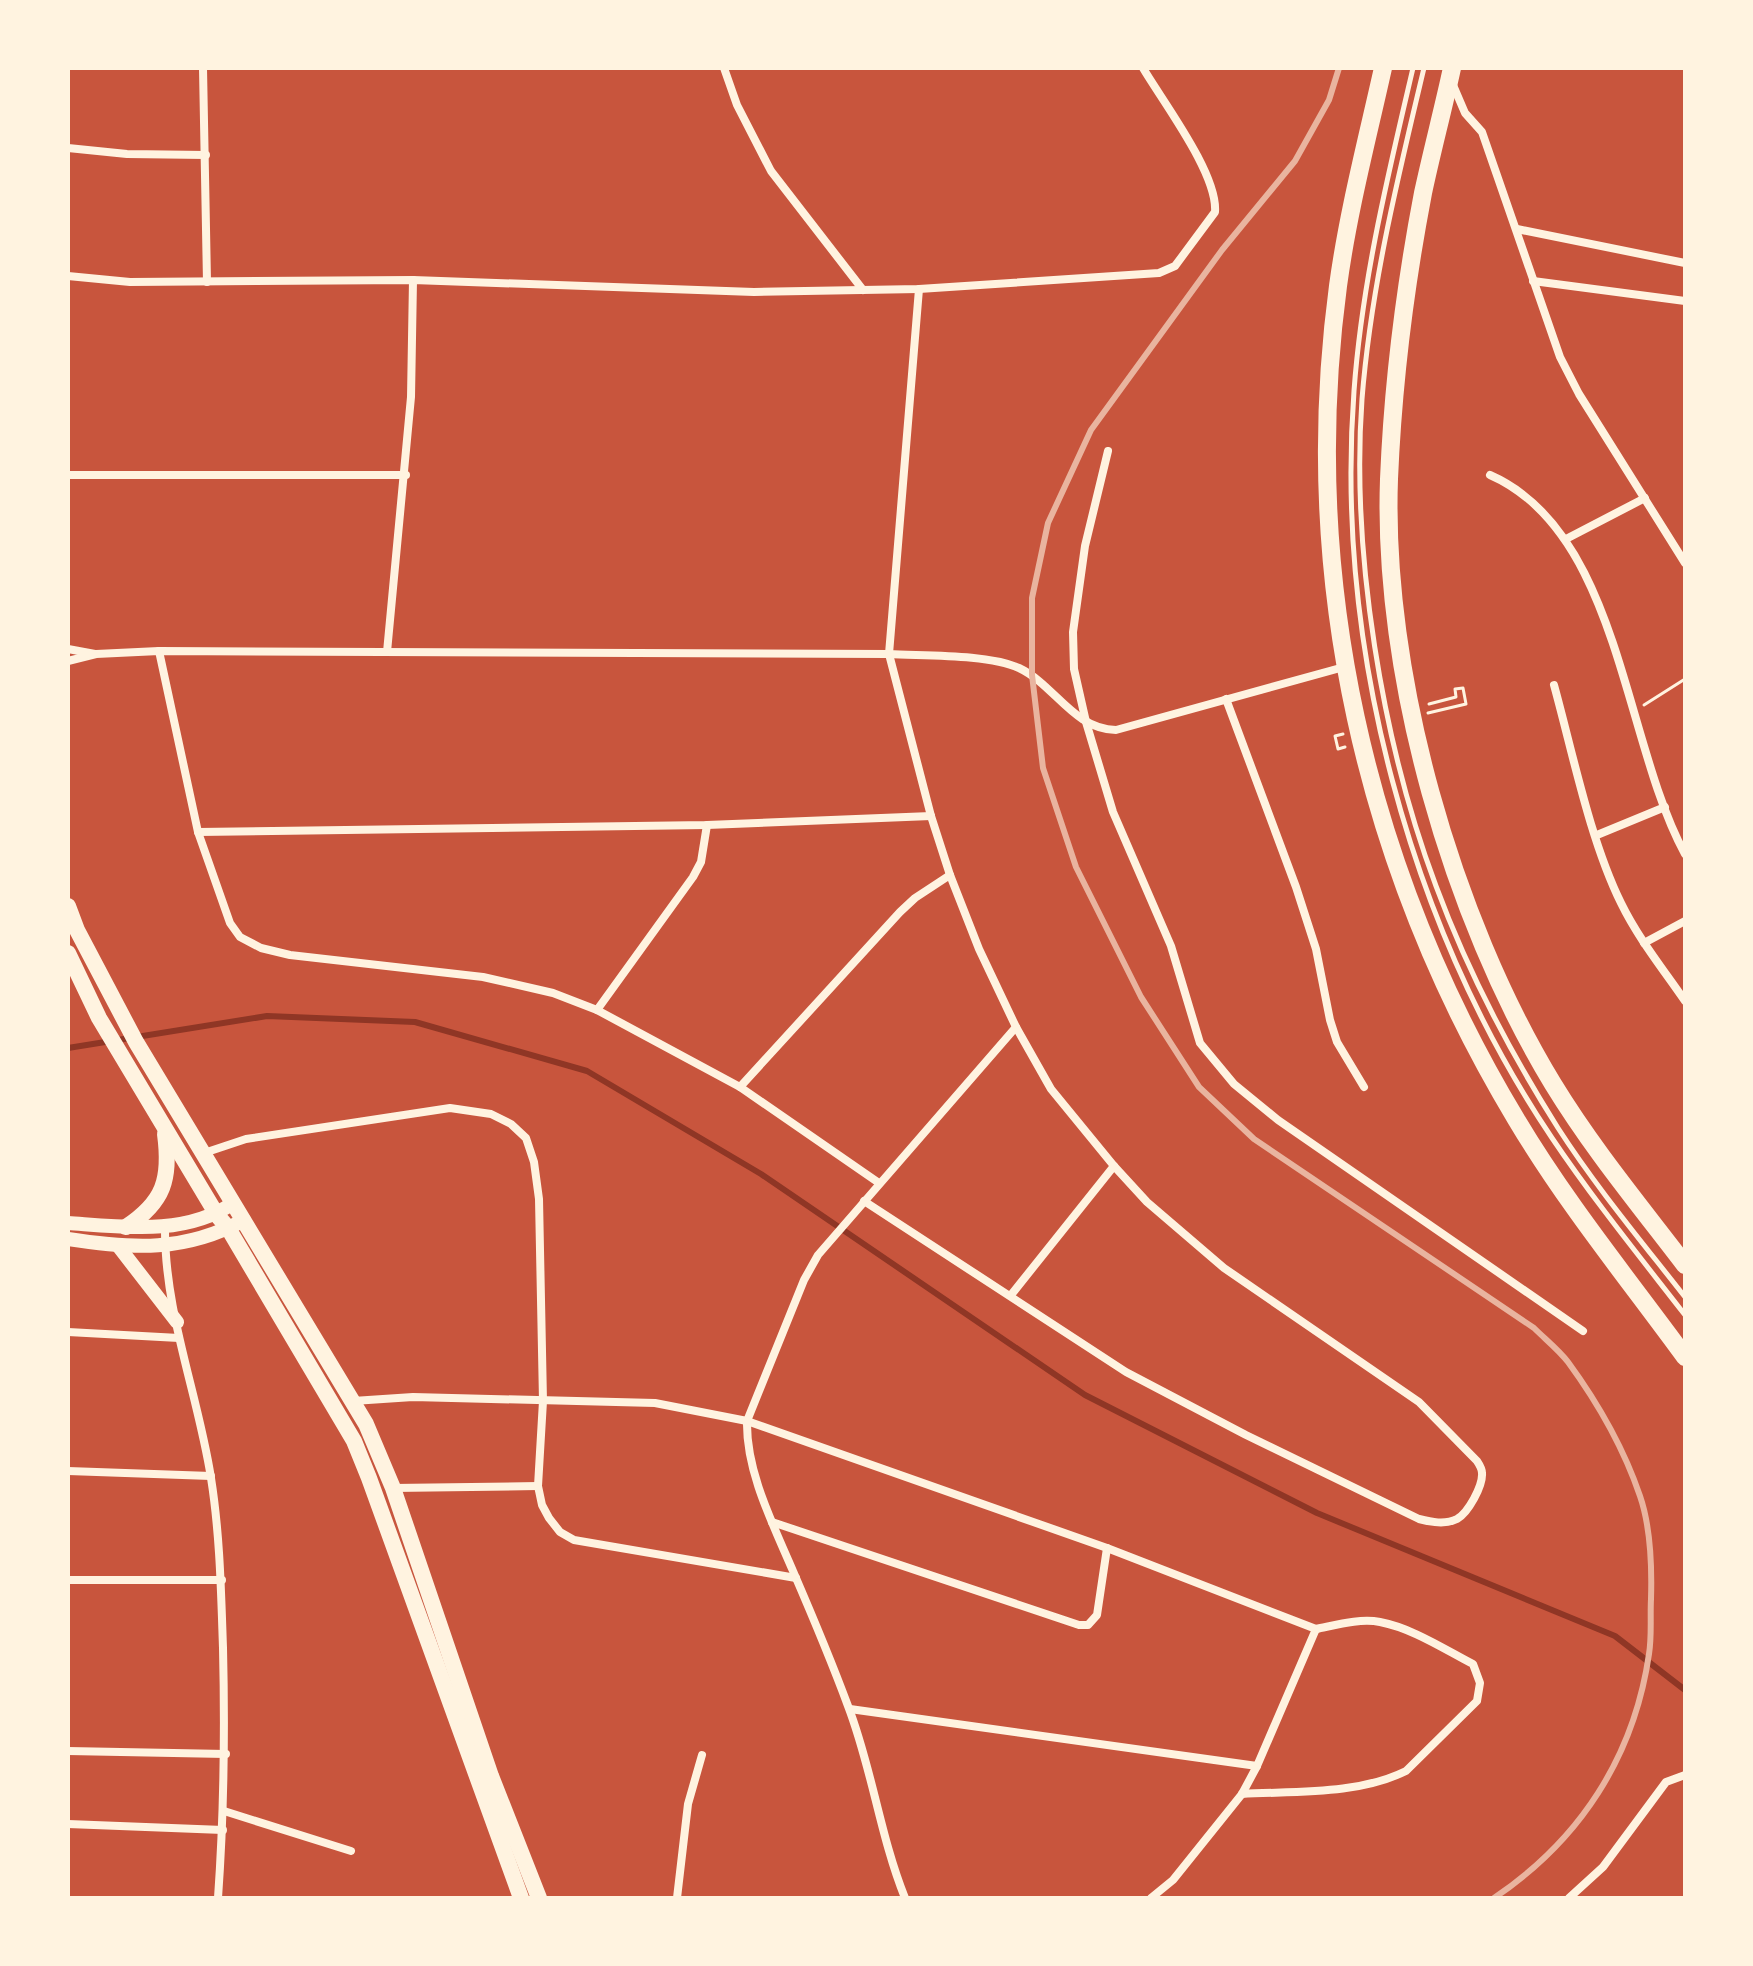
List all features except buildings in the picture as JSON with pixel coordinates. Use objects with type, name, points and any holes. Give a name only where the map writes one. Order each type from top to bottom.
[{"type":"highway","points":[[1383,68],[1346,236],[1329,389],[1329,496],[1336,596],[1344,667],[1360,743],[1388,841],[1424,938],[1467,1031],[1544,1164],[1685,1357]]},
{"type":"highway","points":[[1452,69],[1412,257],[1391,435],[1389,483],[1393,582],[1411,708],[1445,840],[1477,931],[1504,994],[1577,1122],[1685,1265]]},
{"type":"main road","points":[[68,906],[136,1042],[353,1401],[379,1450],[491,1776],[539,1898]]},
{"type":"main road","points":[[68,953],[118,1051],[217,1215],[228,1228],[354,1441],[521,1898]]},
{"type":"main road","points":[[126,1227],[142,1217],[163,1190],[168,1173],[163,1125]]},
{"type":"street","points":[[203,68],[207,282]]},
{"type":"street","points":[[724,68],[737,105],[771,171],[863,290]]},
{"type":"street","points":[[68,276],[109,282],[413,280],[754,292],[919,289],[1159,273],[1175,266],[1215,212],[1216,203],[1209,179],[1143,68]]},
{"type":"street","points":[[1452,69],[1458,100],[1482,132],[1560,357],[1579,394],[1685,563]]},
{"type":"street","points":[[68,148],[127,154],[206,155]]},
{"type":"street","points":[[1517,229],[1685,263]]},
{"type":"street","points":[[387,652],[406,475],[413,280]]},
{"type":"street","points":[[1533,281],[1685,301]]},
{"type":"street","points":[[864,1201],[1126,1372],[1246,1435],[1419,1519],[1446,1522],[1459,1518],[1467,1510],[1481,1482],[1482,1472],[1477,1461],[1419,1402],[1197,1247],[1147,1202],[1051,1089],[1016,1027],[979,949],[931,816],[889,654],[919,289]]},
{"type":"street","points":[[1108,451],[1085,546],[1073,632],[1074,669],[1113,812],[1163,924],[1193,1027],[1210,1057],[1234,1084],[1278,1120],[1583,1331]]},
{"type":"street","points":[[68,475],[406,475]]},
{"type":"street","points":[[1490,475],[1512,484],[1534,502],[1566,539],[1592,591],[1665,807],[1685,854]]},
{"type":"street","points":[[1566,539],[1645,498]]},
{"type":"street","points":[[68,649],[96,654]]},
{"type":"street","points":[[68,661],[96,654],[159,651],[889,654],[997,661],[1032,675],[1086,722],[1116,730],[1344,667]]},
{"type":"street","points":[[159,651],[198,832],[230,923],[240,937],[261,948],[290,955],[483,977],[553,993],[597,1010],[740,1087],[879,1183]]},
{"type":"street","points":[[1554,685],[1611,882],[1644,943],[1685,1001]]},
{"type":"street","points":[[1226,699],[1316,949],[1337,1042],[1364,1087]]},
{"type":"street","points":[[1597,835],[1665,807]]},
{"type":"street","points":[[198,832],[707,825],[931,816]]},
{"type":"street","points":[[597,1010],[693,877],[701,862],[707,825]]},
{"type":"street","points":[[740,1087],[900,912],[950,875]]},
{"type":"street","points":[[1644,943],[1685,921]]},
{"type":"street","points":[[905,1898],[850,1709],[772,1522],[750,1459],[746,1442],[747,1421],[804,1280],[818,1255],[1016,1027]]},
{"type":"street","points":[[204,1153],[246,1139],[450,1108],[491,1114],[511,1124],[526,1138],[534,1162],[539,1199],[543,1401],[538,1486],[549,1518],[560,1532],[574,1540],[796,1578]]},
{"type":"street","points":[[1011,1295],[1114,1166]]},
{"type":"street","points":[[68,1223],[165,1226],[217,1215],[233,1203]]},
{"type":"street","points":[[68,1239],[119,1247],[165,1247],[244,1220]]},
{"type":"street","points":[[165,1226],[165,1247],[179,1338],[211,1476],[222,1580],[226,1754],[218,1898]]},
{"type":"street","points":[[119,1247],[177,1322]]},
{"type":"street","points":[[68,1332],[179,1338]]},
{"type":"street","points":[[353,1401],[413,1397],[655,1403],[747,1421],[1107,1548],[1316,1629],[1367,1621],[1380,1622],[1416,1635],[1473,1664],[1480,1683],[1477,1701],[1406,1771],[1357,1786],[1242,1794]]},
{"type":"street","points":[[68,1471],[211,1476]]},
{"type":"street","points":[[393,1488],[538,1486]]},
{"type":"street","points":[[772,1522],[1079,1625],[1088,1625],[1097,1615],[1107,1548]]},
{"type":"street","points":[[68,1580],[222,1580]]},
{"type":"street","points":[[1151,1898],[1173,1880],[1242,1794],[1316,1629]]},
{"type":"street","points":[[850,1709],[1257,1766]]},
{"type":"street","points":[[68,1751],[226,1754]]},
{"type":"street","points":[[677,1898],[688,1804],[702,1755]]},
{"type":"street","points":[[1569,1898],[1603,1867],[1666,1782],[1685,1775]]},
{"type":"street","points":[[224,1811],[351,1851]]},
{"type":"street","points":[[68,1824],[223,1830]]},
{"type":"lane","points":[[1413,68],[1370,262],[1360,325],[1352,413],[1354,550],[1380,730],[1400,812],[1428,895],[1491,1033],[1551,1138],[1685,1315]]},
{"type":"lane","points":[[1424,68],[1379,263],[1362,399],[1361,478],[1365,554],[1375,641],[1388,713],[1417,829],[1436,887],[1505,1036],[1560,1131],[1685,1297]]},
{"type":"path","points":[[1634,711],[1685,679]]},
{"type":"path","points":[[1411,708],[1456,697],[1455,689],[1463,688],[1466,704]]},
{"type":"path","points":[[1338,749],[1335,736],[1342,734]]},
{"type":"waterway","points":[[68,1048],[267,1016],[415,1022],[587,1071],[761,1174],[1085,1395],[1317,1513],[1615,1636],[1685,1690]]},
{"type":"railway","points":[[1339,68],[1329,100],[1295,161],[1222,250],[1091,430],[1048,523],[1032,598],[1032,675],[1043,768],[1076,867],[1141,997],[1199,1087],[1254,1139],[1534,1328],[1564,1358],[1590,1394],[1634,1478],[1650,1547],[1651,1633],[1642,1692],[1631,1727],[1598,1793],[1577,1822],[1525,1875],[1494,1898]]}]
